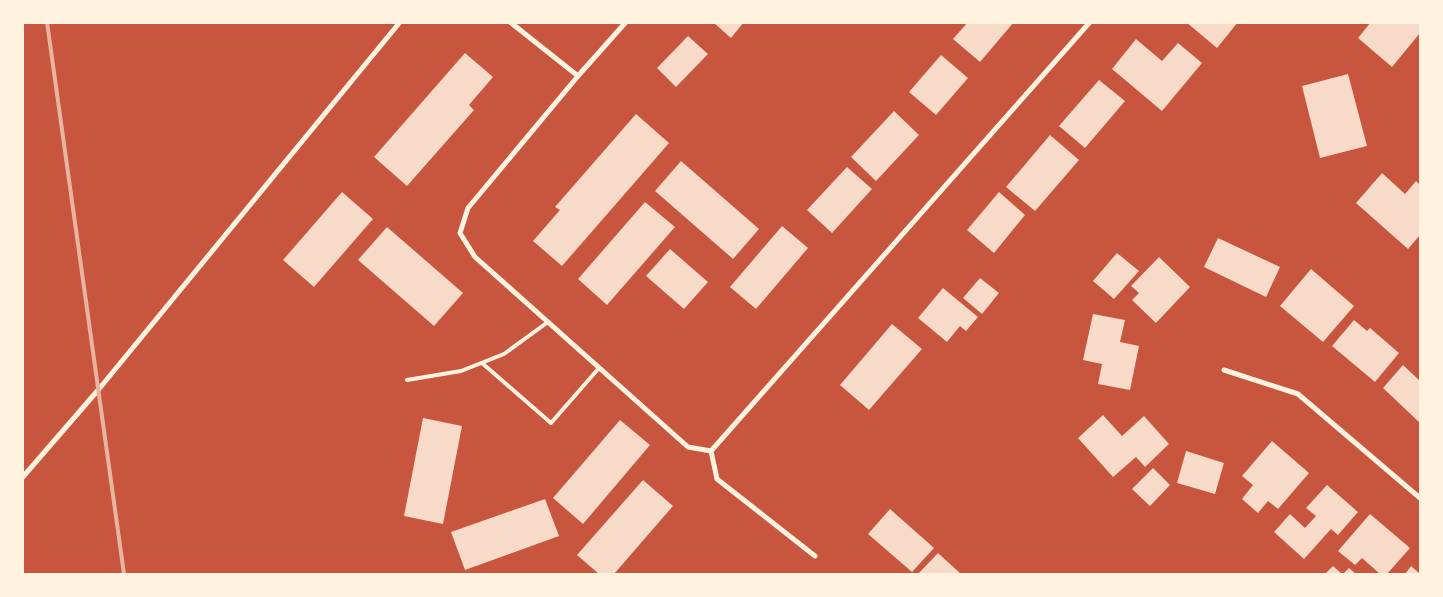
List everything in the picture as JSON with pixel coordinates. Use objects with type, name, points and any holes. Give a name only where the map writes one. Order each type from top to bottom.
[{"type":"street","points":[[22,478],[105,382],[400,22]]},
{"type":"street","points":[[510,22],[578,76]]},
{"type":"street","points":[[626,22],[578,76],[468,208],[460,233],[475,257],[688,446],[711,451]]},
{"type":"street","points":[[711,451],[1090,22]]},
{"type":"street","points":[[1224,370],[1298,394],[1420,498]]},
{"type":"street","points":[[711,451],[717,479],[815,556]]},
{"type":"lane","points":[[407,380],[461,371],[504,354],[548,322]]},
{"type":"lane","points":[[482,363],[551,423],[600,368]]},
{"type":"building","points":[[713,22],[744,22],[731,38]]},
{"type":"building","points":[[968,22],[1014,22],[980,62],[953,39]]},
{"type":"building","points":[[1186,22],[1238,22],[1217,48]]},
{"type":"building","points":[[1371,22],[1420,22],[1420,33],[1392,67],[1358,38]]},
{"type":"building","points":[[688,36],[708,54],[676,87],[657,68]]},
{"type":"building","points":[[1136,39],[1162,61],[1178,43],[1202,63],[1162,111],[1112,69]]},
{"type":"building","points":[[465,53],[493,77],[469,105],[474,110],[407,186],[374,157]]},
{"type":"building","points":[[941,55],[968,78],[936,115],[909,92]]},
{"type":"building","points":[[1348,74],[1367,146],[1320,158],[1302,86]]},
{"type":"building","points":[[1099,80],[1125,101],[1085,148],[1059,126]]},
{"type":"building","points":[[894,111],[919,135],[876,181],[851,157]]},
{"type":"building","points":[[636,114],[669,143],[562,266],[533,241],[560,210],[555,207]]},
{"type":"building","points":[[1050,135],[1079,160],[1035,211],[1006,187]]},
{"type":"building","points":[[681,161],[759,229],[733,259],[655,191]]},
{"type":"building","points":[[847,167],[872,189],[832,233],[807,210]]},
{"type":"building","points":[[1382,173],[1405,194],[1416,181],[1420,185],[1420,235],[1408,249],[1356,203]]},
{"type":"building","points":[[342,192],[373,219],[314,287],[283,260]]},
{"type":"building","points":[[999,192],[1025,215],[994,253],[967,230]]},
{"type":"building","points":[[645,202],[675,227],[607,305],[578,279]]},
{"type":"building","points":[[782,226],[808,248],[756,309],[730,287]]},
{"type":"building","points":[[387,227],[463,293],[434,326],[358,260]]},
{"type":"building","points":[[1218,238],[1280,267],[1266,297],[1204,267]]},
{"type":"building","points":[[670,249],[708,282],[684,309],[646,276]]},
{"type":"building","points":[[1117,253],[1139,271],[1114,299],[1093,281]]},
{"type":"building","points":[[1159,257],[1190,287],[1156,323],[1132,300],[1139,293],[1131,286]]},
{"type":"building","points":[[1311,269],[1354,306],[1323,342],[1280,306]]},
{"type":"building","points":[[980,278],[999,293],[982,314],[963,298]]},
{"type":"building","points":[[943,288],[978,317],[966,331],[960,326],[947,342],[918,318]]},
{"type":"building","points":[[1093,314],[1125,320],[1120,342],[1139,346],[1130,390],[1098,384],[1102,364],[1083,360]]},
{"type":"building","points":[[1354,320],[1367,331],[1370,328],[1399,353],[1375,382],[1332,346]]},
{"type":"building","points":[[892,324],[922,349],[869,410],[840,385]]},
{"type":"building","points":[[1403,365],[1420,381],[1420,423],[1383,388]]},
{"type":"building","points":[[1103,415],[1122,436],[1144,416],[1169,444],[1145,467],[1136,457],[1113,477],[1078,438]]},
{"type":"building","points":[[423,418],[462,426],[443,524],[404,516]]},
{"type":"building","points":[[620,420],[650,445],[583,524],[553,498]]},
{"type":"building","points":[[1272,441],[1309,473],[1278,509],[1268,501],[1258,513],[1242,499],[1253,485],[1242,476]]},
{"type":"building","points":[[1186,451],[1224,463],[1215,494],[1177,483]]},
{"type":"building","points":[[1153,468],[1170,485],[1150,506],[1132,489]]},
{"type":"building","points":[[643,480],[673,506],[614,574],[599,574],[577,555]]},
{"type":"building","points":[[1327,485],[1358,512],[1338,535],[1331,529],[1304,559],[1274,532],[1290,514],[1305,528],[1316,516],[1306,508]]},
{"type":"building","points":[[545,499],[559,536],[465,570],[451,532]]},
{"type":"building","points":[[890,509],[934,548],[912,572],[868,534]]},
{"type":"building","points":[[1370,514],[1410,548],[1387,574],[1380,574],[1362,558],[1355,565],[1338,551]]},
{"type":"building","points":[[938,553],[961,574],[918,574]]},
{"type":"building","points":[[1333,566],[1342,574],[1325,574]]},
{"type":"building","points":[[1411,566],[1420,574],[1405,574]]},
{"type":"building","points":[[1349,568],[1356,574],[1343,574]]},
{"type":"railway","points":[[47,22],[124,574]]}]
